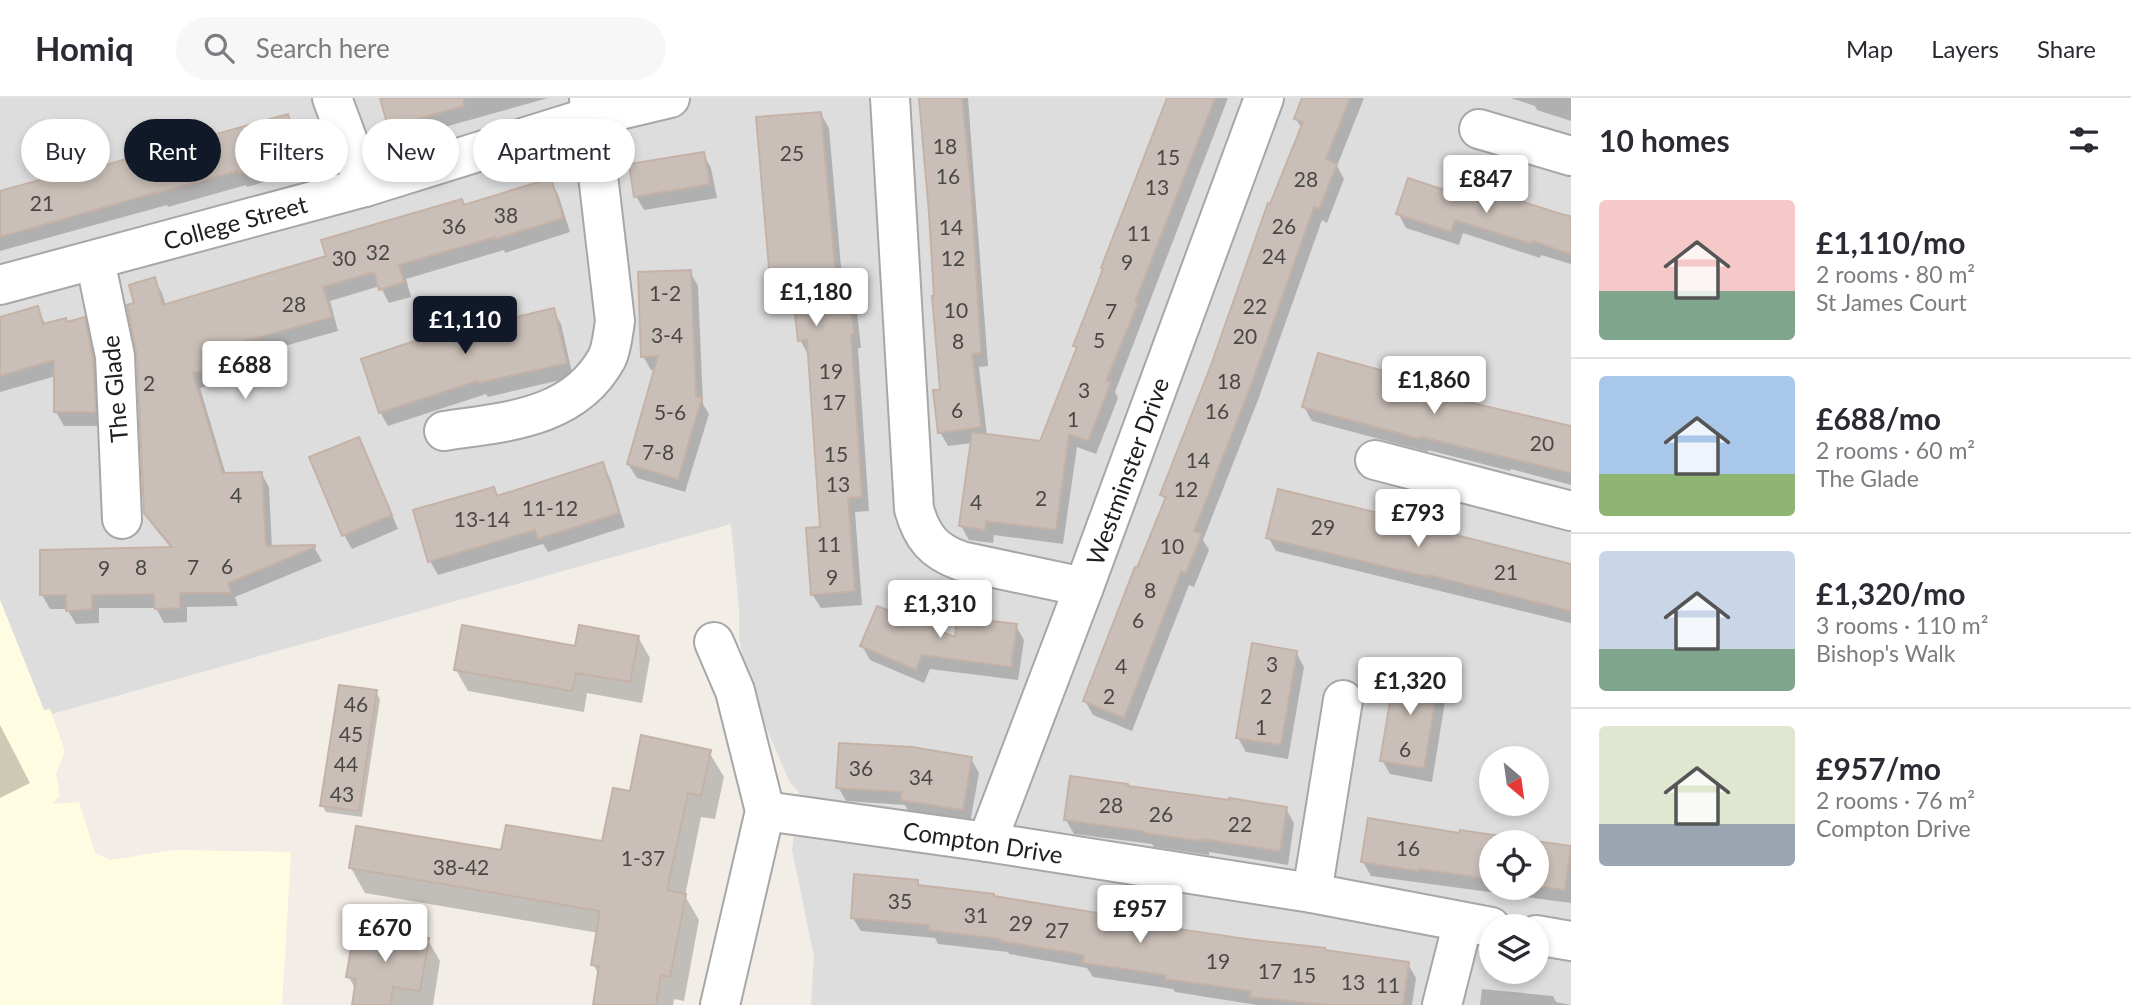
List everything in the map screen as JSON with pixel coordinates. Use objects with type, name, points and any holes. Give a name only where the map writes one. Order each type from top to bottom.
[{"type":"street","points":[[332,98],[365,187]]},
{"type":"street","name":"College Street","points":[[0,285],[365,187],[589,108],[670,98]]},
{"type":"street","points":[[890,98],[914,509],[920,528],[930,542],[953,558],[1084,587]]},
{"type":"street","name":"Westminster Drive","points":[[987,842],[1264,98]]},
{"type":"street","points":[[444,431],[526,418],[558,405],[588,385],[608,356],[615,321],[589,108]]},
{"type":"street","points":[[1479,129],[1571,156]]},
{"type":"street","name":"The Glade","points":[[95,260],[115,356],[122,519]]},
{"type":"street","points":[[1375,460],[1571,511]]},
{"type":"street","points":[[714,642],[735,691],[765,811],[720,1005]]},
{"type":"street","points":[[1312,893],[1343,700]]},
{"type":"street","name":"Compton Drive","points":[[765,811],[987,842],[1312,893],[1477,924]]},
{"type":"street","points":[[1442,1005],[1477,924]]},
{"type":"street","points":[[1549,937],[1571,941]]},
{"type":"shaded area","points":[[0,98],[1571,98],[1571,1005],[811,1005],[814,956],[792,850],[799,792],[790,783],[750,690],[739,637],[731,524],[52,714],[50,710],[44,710],[0,600]]},
{"type":"shaded area","points":[[0,600],[44,710],[50,709],[65,751],[56,773],[60,796],[52,804],[79,802],[95,853],[110,860],[174,850],[291,852],[282,1005],[0,1005]]},
{"type":"building","points":[[380,98],[463,98],[464,106],[417,119],[386,119]]},
{"type":"building","points":[[919,98],[962,98],[971,188],[981,353],[972,354],[981,427],[938,433],[933,390],[940,390]]},
{"type":"building","points":[[1167,98],[1215,98],[1135,302],[1138,303],[1106,381],[1111,382],[1088,441],[1069,434],[1056,530],[986,521],[985,530],[959,526],[972,432],[1040,441],[1077,347],[1073,346],[1103,269],[1101,268]]},
{"type":"building","points":[[1302,98],[1350,98],[1326,159],[1337,164],[1319,209],[1314,207],[1251,385],[1194,531],[1202,534],[1186,573],[1181,571],[1124,718],[1083,701],[1135,567],[1137,568],[1166,497],[1160,495],[1211,365],[1268,203],[1270,204],[1303,122],[1294,119]]},
{"type":"building","points":[[821,112],[837,289],[848,287],[854,334],[851,334],[862,497],[848,498],[855,591],[811,595],[806,528],[820,527],[807,340],[798,341],[791,278],[770,280],[756,117]]},
{"type":"building","points":[[288,114],[289,119],[270,119]]},
{"type":"building","points":[[235,129],[235,172],[221,175],[221,133]]},
{"type":"building","points":[[704,152],[710,184],[634,197],[632,182],[635,182],[635,163]]},
{"type":"building","points":[[124,160],[124,182],[198,182],[0,237],[0,191],[32,182],[110,182],[110,164]]},
{"type":"building","points":[[1408,178],[1484,203],[1488,191],[1571,217],[1571,254],[1455,220],[1451,232],[1396,214]]},
{"type":"building","points":[[538,182],[552,182],[563,218],[399,265],[404,282],[379,290],[374,272],[323,287],[332,317],[217,349],[222,365],[193,373],[223,473],[262,472],[266,546],[315,547],[228,583],[231,593],[180,593],[180,608],[155,609],[154,594],[92,595],[92,609],[66,611],[66,595],[40,595],[40,550],[172,547],[144,513],[137,355],[127,305],[134,303],[129,285],[155,277],[163,305],[326,256],[321,240],[462,199],[464,205]]},
{"type":"building","points":[[691,270],[696,396],[702,398],[678,479],[627,464],[658,356],[641,357],[638,272]]},
{"type":"building","points":[[500,303],[504,320],[554,308],[567,363],[478,383],[477,381],[379,413],[361,359],[471,322],[468,310]]},
{"type":"building","points":[[38,306],[43,324],[66,318],[67,322],[85,317],[93,359],[96,412],[54,412],[54,360],[0,376],[0,317]]},
{"type":"building","points":[[1318,353],[1384,371],[1381,382],[1571,426],[1571,473],[1421,437],[1420,439],[1302,407]]},
{"type":"building","points":[[359,437],[392,515],[342,536],[309,457]]},
{"type":"building","points":[[603,462],[619,513],[538,539],[535,530],[428,562],[413,510],[494,487],[497,496]]},
{"type":"building","points":[[1278,489],[1441,528],[1440,531],[1571,564],[1571,611],[1266,538]]},
{"type":"building","points":[[877,606],[955,637],[957,617],[1017,624],[1011,667],[922,655],[916,670],[860,646]]},
{"type":"building","points":[[462,625],[575,646],[579,625],[639,636],[630,682],[576,673],[572,691],[454,670]]},
{"type":"building","points":[[1252,643],[1297,651],[1281,745],[1236,738]]},
{"type":"building","points":[[1396,666],[1440,673],[1424,768],[1380,761]]},
{"type":"building","points":[[339,685],[377,690],[359,811],[320,806]]},
{"type":"building","points":[[641,735],[711,750],[701,796],[688,793],[667,890],[686,894],[670,977],[661,975],[656,1005],[593,1005],[599,966],[591,965],[600,911],[349,868],[356,826],[501,850],[506,825],[602,841],[613,788],[630,791]]},
{"type":"building","points":[[839,743],[912,747],[972,757],[963,810],[900,800],[902,792],[836,788]]},
{"type":"building","points":[[1070,776],[1287,807],[1280,851],[1064,820]]},
{"type":"building","points":[[1368,818],[1459,833],[1460,830],[1479,833],[1479,877],[1361,862]]},
{"type":"building","points":[[1549,843],[1571,846],[1565,890],[1549,888]]},
{"type":"building","points":[[854,874],[918,880],[918,885],[994,894],[1158,923],[1158,926],[1409,962],[1403,1005],[1329,1005],[1250,997],[1251,991],[1165,979],[1166,975],[1083,963],[1084,955],[999,941],[1000,939],[928,930],[929,925],[851,918]]},
{"type":"building","points":[[355,926],[429,938],[420,991],[393,987],[390,1005],[352,1005],[356,979],[346,977]]}]
